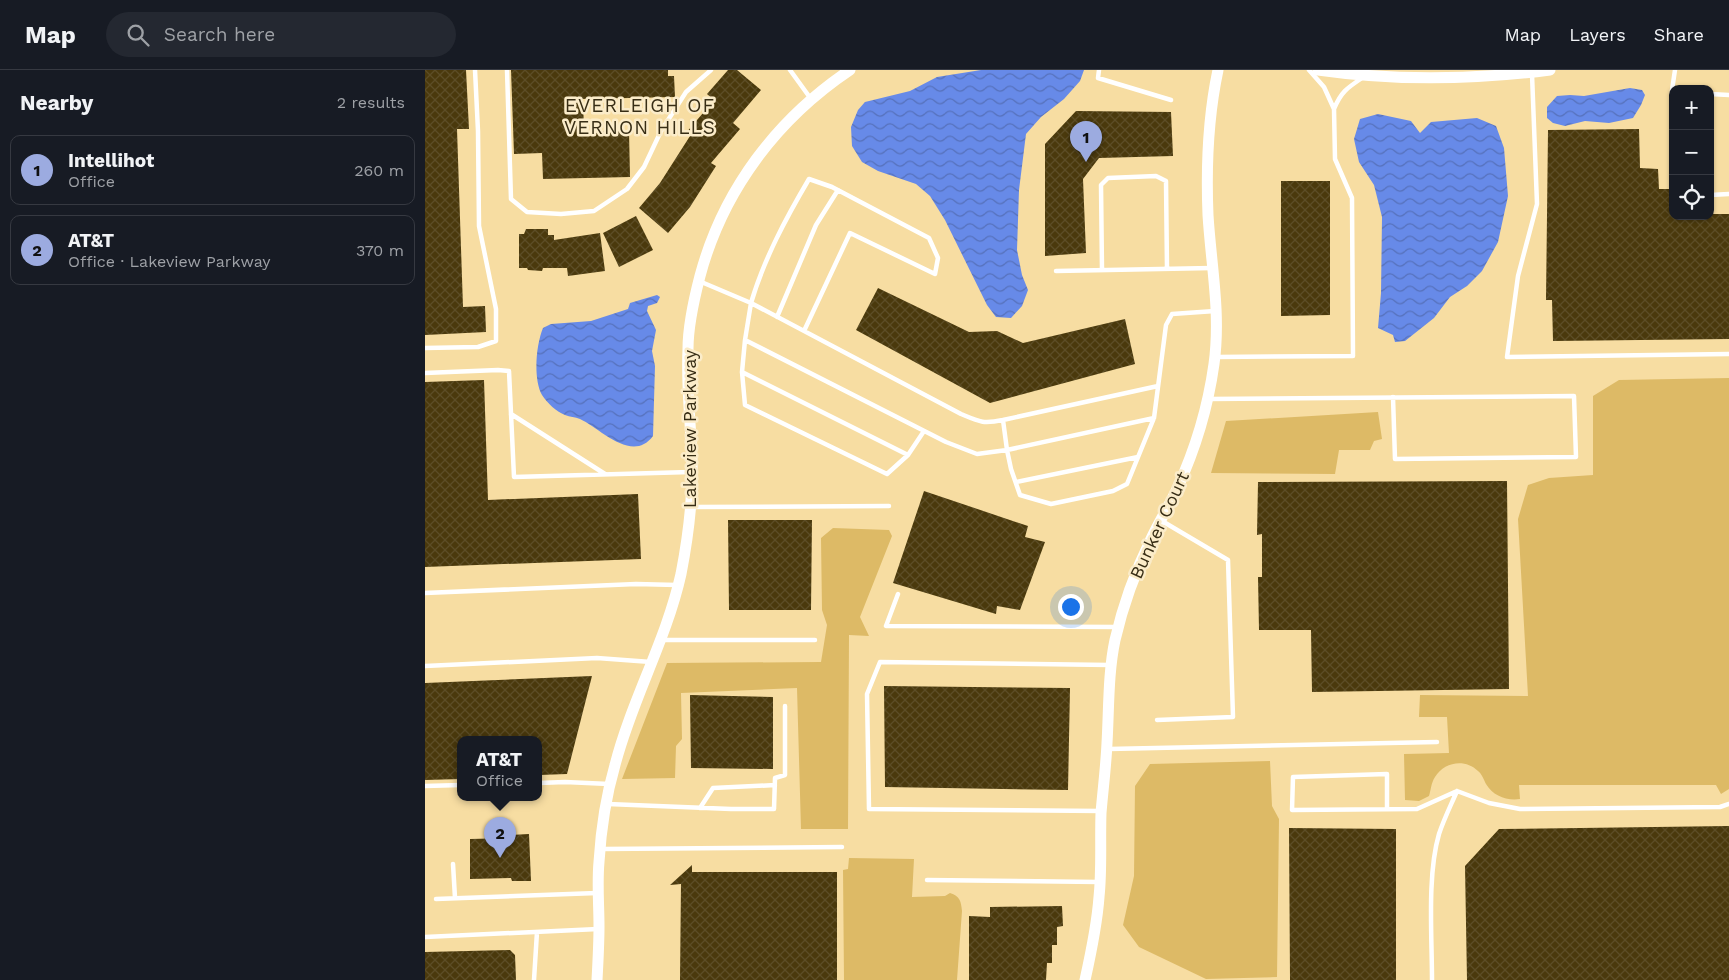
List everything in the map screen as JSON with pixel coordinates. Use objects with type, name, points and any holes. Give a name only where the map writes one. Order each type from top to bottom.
[{"type":"street","name":"Lakeview Parkway","points":[[597,980],[600,848],[610,784],[623,737],[662,640],[678,585],[687,539],[692,472],[687,384],[688,346],[694,298],[707,250],[719,220],[752,164],[783,126],[811,99],[850,70]]},
{"type":"street","name":"Bunker Court","points":[[1085,980],[1093,941],[1100,882],[1101,812],[1112,665],[1123,607],[1135,571],[1176,491],[1192,454],[1207,399],[1214,357],[1216,311],[1214,268],[1208,215],[1207,161],[1217,70]]},
{"type":"street","points":[[1318,70],[1366,76],[1426,78],[1550,70]]},
{"type":"lane","points":[[425,348],[478,347],[496,341],[496,309],[479,226],[475,70]]},
{"type":"lane","points":[[507,70],[511,199],[527,212],[561,214],[594,211],[627,189],[644,166],[661,131],[686,92],[711,70]]},
{"type":"lane","points":[[790,70],[811,99]]},
{"type":"lane","points":[[1099,70],[1098,78],[1171,100]]},
{"type":"lane","points":[[1214,357],[1353,356],[1352,198],[1335,159],[1334,109],[1324,87],[1309,70]]},
{"type":"lane","points":[[1674,85],[1675,70]]},
{"type":"lane","points":[[1532,72],[1537,204],[1518,276],[1507,357],[1729,354]]},
{"type":"lane","points":[[1334,109],[1339,97],[1346,89],[1366,76]]},
{"type":"lane","points":[[1714,94],[1729,95]]},
{"type":"lane","points":[[1102,270],[1101,185],[1108,178],[1156,176],[1166,181],[1167,269]]},
{"type":"lane","points":[[804,331],[850,234],[935,274],[938,258],[929,238],[838,190],[809,179],[787,217],[755,287],[745,340],[742,372],[745,405],[887,474],[908,455],[924,431]]},
{"type":"lane","points":[[777,317],[816,225],[838,190]]},
{"type":"lane","points":[[1714,195],[1729,194]]},
{"type":"lane","points":[[1055,271],[1214,268]]},
{"type":"lane","points":[[699,281],[751,303],[971,418],[985,423],[1158,386]]},
{"type":"lane","points":[[1003,420],[1011,469],[1020,495],[1051,504],[1113,491],[1127,484],[1154,418],[1166,325],[1172,314],[1216,311]]},
{"type":"lane","points":[[745,340],[945,442],[977,454],[1007,450],[1154,418]]},
{"type":"lane","points":[[425,373],[509,371],[514,477],[692,472]]},
{"type":"lane","points":[[742,372],[908,455]]},
{"type":"lane","points":[[1207,399],[1393,397],[1574,396],[1576,457],[1395,460],[1393,397]]},
{"type":"lane","points":[[511,414],[607,474]]},
{"type":"lane","points":[[1015,482],[1138,457]]},
{"type":"lane","points":[[690,508],[889,506]]},
{"type":"lane","points":[[1157,720],[1233,717],[1228,560],[1161,520]]},
{"type":"lane","points":[[425,593],[636,584],[678,585]]},
{"type":"lane","points":[[898,594],[886,626],[1119,627]]},
{"type":"lane","points":[[662,640],[815,640]]},
{"type":"lane","points":[[425,666],[597,658],[653,662]]},
{"type":"lane","points":[[1101,812],[869,809],[867,694],[879,662],[1112,665]]},
{"type":"lane","points":[[606,804],[774,809],[775,778],[785,775],[785,706]]},
{"type":"lane","points":[[1107,749],[1437,742]]},
{"type":"lane","points":[[1387,809],[1387,774],[1293,777],[1292,810],[1417,809],[1457,791],[1489,803],[1520,809],[1720,807],[1729,804]]},
{"type":"lane","points":[[542,783],[610,784]]},
{"type":"lane","points":[[425,786],[457,785]]},
{"type":"lane","points":[[700,808],[713,788],[775,786]]},
{"type":"lane","points":[[1432,980],[1434,860],[1439,834],[1457,791]]},
{"type":"lane","points":[[600,848],[842,847]]},
{"type":"lane","points":[[453,864],[455,898]]},
{"type":"lane","points":[[927,880],[1100,882]]},
{"type":"lane","points":[[436,899],[599,893]]},
{"type":"lane","points":[[425,937],[599,929]]},
{"type":"lane","points":[[534,980],[537,932]]},
{"type":"shaded area","points":[[1729,378],[1729,789],[1721,794],[1716,785],[1519,785],[1520,799],[1510,799],[1496,795],[1486,784],[1479,772],[1467,764],[1461,763],[1449,765],[1439,772],[1435,777],[1429,796],[1419,801],[1405,800],[1404,754],[1449,753],[1447,717],[1419,717],[1420,695],[1528,696],[1518,519],[1528,485],[1549,478],[1593,475],[1593,396],[1619,380]]},
{"type":"shaded area","points":[[1378,412],[1382,439],[1374,441],[1370,450],[1339,450],[1335,474],[1211,473],[1226,421]]},
{"type":"shaded area","points":[[833,528],[889,530],[892,536],[860,617],[869,636],[849,635],[848,829],[801,829],[797,688],[681,693],[682,739],[676,746],[675,778],[622,779],[667,663],[821,662],[827,625],[822,610],[821,538]]},
{"type":"shaded area","points":[[1270,761],[1272,806],[1279,819],[1277,977],[1206,979],[1139,947],[1123,925],[1134,876],[1135,786],[1150,764]]},
{"type":"shaded area","points":[[849,858],[914,859],[912,897],[945,896],[950,893],[958,897],[962,911],[957,980],[844,980],[843,870],[848,869]]},
{"type":"water","points":[[981,70],[1084,70],[1080,81],[1064,99],[1041,117],[1026,134],[1019,190],[1017,250],[1022,275],[1028,290],[1022,306],[1011,318],[996,317],[987,305],[945,220],[930,196],[916,184],[878,171],[862,162],[852,146],[851,127],[858,110],[865,102],[910,91],[937,77]]},
{"type":"water","points":[[1630,88],[1642,90],[1645,95],[1633,118],[1609,123],[1585,121],[1565,126],[1553,123],[1547,118],[1547,107],[1557,96],[1584,96]]},
{"type":"water","points":[[1378,114],[1411,121],[1420,133],[1431,122],[1477,118],[1496,126],[1504,148],[1508,196],[1498,242],[1482,271],[1467,286],[1450,297],[1434,318],[1405,341],[1395,342],[1393,335],[1378,328],[1381,293],[1382,217],[1374,185],[1359,162],[1354,139],[1360,119]]},
{"type":"water","points":[[657,295],[660,297],[657,303],[648,306],[647,311],[656,330],[652,351],[655,366],[653,436],[645,444],[636,446],[626,445],[606,436],[580,419],[562,414],[547,401],[542,395],[537,380],[539,343],[543,328],[551,324],[591,321],[628,309],[630,303]]},
{"type":"building","points":[[425,70],[466,70],[469,129],[457,129],[463,307],[485,306],[486,332],[425,335]]},
{"type":"building","name":"EVERLEIGH OF VERNON HILLS","points":[[511,70],[668,70],[668,76],[674,76],[675,97],[583,99],[584,132],[629,131],[630,177],[543,179],[542,153],[514,154]]},
{"type":"building","points":[[728,70],[737,70],[761,90],[733,123],[740,129],[711,163],[716,166],[690,207],[668,233],[639,208],[660,183],[690,136],[686,133],[714,100],[707,94]]},
{"type":"building","points":[[1076,111],[1171,112],[1173,156],[1099,158],[1083,179],[1086,253],[1045,256],[1045,144]]},
{"type":"building","points":[[1639,129],[1640,168],[1658,169],[1659,189],[1669,189],[1669,220],[1714,220],[1714,214],[1729,214],[1729,339],[1553,341],[1552,300],[1546,300],[1548,130]]},
{"type":"building","points":[[1281,181],[1330,181],[1330,315],[1281,316]]},
{"type":"building","points":[[636,216],[653,250],[619,267],[603,233]]},
{"type":"building","points":[[526,229],[548,229],[548,235],[554,235],[554,240],[600,233],[605,271],[568,276],[567,268],[543,268],[542,271],[519,268],[519,234],[524,234]]},
{"type":"building","points":[[878,288],[969,332],[997,331],[1023,343],[1125,319],[1135,364],[990,403],[856,330]]},
{"type":"building","points":[[484,380],[488,500],[638,494],[641,559],[425,567],[425,382]]},
{"type":"building","points":[[1507,481],[1509,689],[1312,692],[1311,630],[1259,630],[1258,577],[1262,577],[1262,534],[1257,535],[1258,482]]},
{"type":"building","points":[[924,491],[1028,526],[1025,537],[1045,542],[1020,610],[997,606],[996,614],[893,583]]},
{"type":"building","points":[[728,520],[812,520],[811,610],[729,610]]},
{"type":"building","points":[[592,676],[567,774],[542,775],[542,736],[457,736],[457,779],[425,780],[425,683]]},
{"type":"building","points":[[884,686],[1070,688],[1068,790],[885,787]]},
{"type":"building","points":[[690,695],[773,697],[773,769],[691,768]]},
{"type":"building","points":[[1729,826],[1729,980],[1467,980],[1465,866],[1499,829]]},
{"type":"building","points":[[1289,828],[1396,829],[1396,980],[1290,980]]},
{"type":"building","points":[[529,834],[531,881],[512,881],[511,878],[470,879],[470,839],[511,838],[510,835]]},
{"type":"building","points":[[692,865],[692,872],[837,872],[837,980],[680,980],[681,884],[670,885]]},
{"type":"building","points":[[1062,906],[1063,926],[1057,927],[1057,945],[1052,945],[1052,963],[1047,963],[1046,980],[969,980],[969,916],[990,917],[990,907]]},
{"type":"building","points":[[510,950],[515,955],[516,980],[425,980],[425,952]]},
{"type":"place","name":"Intellihot","points":[[1086,162]]},
{"type":"place","name":"AT&T","points":[[500,858]]},
{"type":"district","name":"EVERLEIGH OF VERNON HILLS","points":[[640,116]]}]
